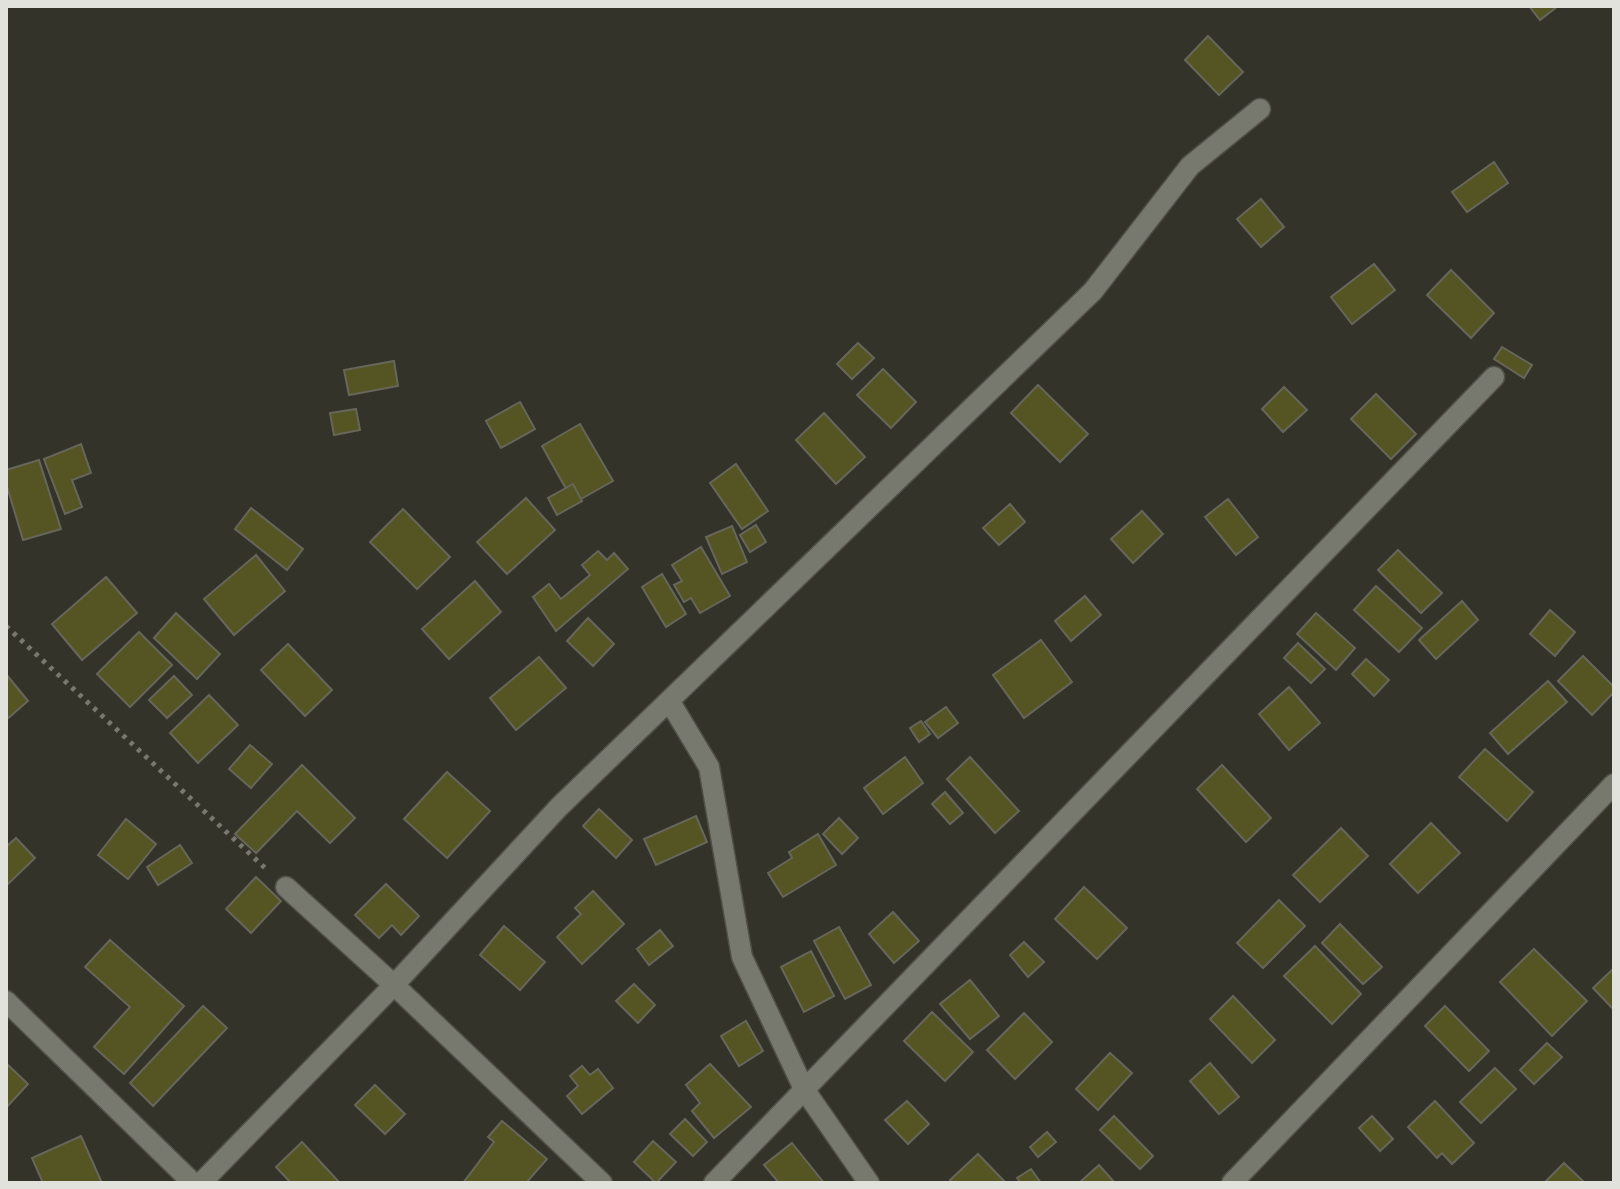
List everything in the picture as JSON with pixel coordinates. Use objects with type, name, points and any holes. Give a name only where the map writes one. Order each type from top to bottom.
[{"type":"street","points":[[201,1183],[394,985],[559,807],[1093,291],[1190,166],[1260,109]]},
{"type":"street","points":[[714,1183],[1494,377]]},
{"type":"street","points":[[670,702],[709,767],[742,957],[804,1089],[869,1183]]},
{"type":"street","points":[[1232,1183],[1614,784]]},
{"type":"street","points":[[286,887],[602,1183]]},
{"type":"street","points":[[6,1001],[193,1183]]},
{"type":"path","points":[[6,626],[286,887]]},
{"type":"building","points":[[1529,6],[1558,6],[1540,20]]},
{"type":"building","points":[[1208,36],[1243,72],[1219,95],[1185,60]]},
{"type":"building","points":[[1494,162],[1508,183],[1467,212],[1452,192]]},
{"type":"building","points":[[1261,199],[1284,227],[1261,247],[1237,219]]},
{"type":"building","points":[[1374,264],[1395,290],[1352,324],[1331,297]]},
{"type":"building","points":[[1451,270],[1494,313],[1471,338],[1427,295]]},
{"type":"building","points":[[858,343],[874,358],[852,379],[837,364]]},
{"type":"building","points":[[1502,347],[1532,365],[1524,378],[1494,359]]},
{"type":"building","points":[[394,361],[398,386],[349,395],[344,370]]},
{"type":"building","points":[[883,369],[916,402],[891,428],[857,395]]},
{"type":"building","points":[[1038,385],[1088,434],[1060,462],[1011,413]]},
{"type":"building","points":[[1284,387],[1307,410],[1283,432],[1262,409]]},
{"type":"building","points":[[1376,394],[1416,434],[1391,459],[1351,419]]},
{"type":"building","points":[[520,402],[535,429],[501,448],[486,421]]},
{"type":"building","points":[[356,409],[360,430],[334,435],[330,413]]},
{"type":"building","points":[[824,413],[865,457],[836,484],[796,440]]},
{"type":"building","points":[[580,424],[613,481],[574,503],[542,446]]},
{"type":"building","points":[[81,444],[91,473],[72,480],[82,507],[65,514],[44,459]]},
{"type":"building","points":[[39,460],[61,529],[23,540],[6,483],[6,470]]},
{"type":"building","points":[[736,464],[768,511],[742,529],[710,483]]},
{"type":"building","points":[[573,484],[582,501],[557,515],[548,498]]},
{"type":"building","points":[[526,498],[555,530],[507,574],[477,542]]},
{"type":"building","points":[[1228,499],[1258,537],[1236,555],[1205,517]]},
{"type":"building","points":[[1010,504],[1025,522],[999,545],[983,528]]},
{"type":"building","points":[[251,508],[303,549],[287,570],[235,529]]},
{"type":"building","points":[[403,509],[450,557],[417,589],[370,542]]},
{"type":"building","points":[[1142,511],[1163,534],[1133,563],[1111,539]]},
{"type":"building","points":[[756,525],[766,542],[750,552],[740,535]]},
{"type":"building","points":[[732,526],[747,562],[722,574],[706,537]]},
{"type":"building","points":[[701,547],[730,596],[700,613],[691,598],[684,602],[674,585],[682,581],[672,565]]},
{"type":"building","points":[[1398,550],[1442,593],[1421,613],[1378,570]]},
{"type":"building","points":[[598,551],[607,560],[614,553],[628,569],[556,631],[533,597],[549,584],[561,599],[590,575],[582,565]]},
{"type":"building","points":[[256,555],[285,591],[234,635],[204,599]]},
{"type":"building","points":[[662,574],[686,614],[666,627],[642,587]]},
{"type":"building","points":[[106,577],[137,613],[82,660],[52,624]]},
{"type":"building","points":[[475,581],[501,612],[449,659],[422,629]]},
{"type":"building","points":[[1376,586],[1422,628],[1399,652],[1354,610]]},
{"type":"building","points":[[1085,596],[1101,615],[1071,641],[1055,621]]},
{"type":"building","points":[[1462,601],[1478,620],[1436,659],[1419,640]]},
{"type":"building","points":[[1550,610],[1575,632],[1555,656],[1530,634]]},
{"type":"building","points":[[176,613],[220,654],[197,679],[154,638]]},
{"type":"building","points":[[1316,613],[1355,648],[1336,670],[1297,634]]},
{"type":"building","points":[[588,618],[614,644],[593,666],[567,641]]},
{"type":"building","points":[[139,632],[172,665],[130,707],[97,674]]},
{"type":"building","points":[[1041,640],[1072,682],[1024,718],[993,675]]},
{"type":"building","points":[[1298,643],[1325,669],[1311,683],[1284,658]]},
{"type":"building","points":[[288,644],[332,690],[305,716],[261,670]]},
{"type":"building","points":[[1583,656],[1614,687],[1614,692],[1592,715],[1558,681]]},
{"type":"building","points":[[539,657],[566,688],[516,730],[490,698]]},
{"type":"building","points":[[1366,659],[1389,680],[1374,696],[1352,674]]},
{"type":"building","points":[[6,674],[28,701],[6,720]]},
{"type":"building","points":[[174,676],[192,695],[167,718],[149,700]]},
{"type":"building","points":[[1548,681],[1567,702],[1508,754],[1490,733]]},
{"type":"building","points":[[1289,687],[1320,723],[1289,750],[1259,714]]},
{"type":"building","points":[[209,695],[238,725],[198,763],[170,733]]},
{"type":"building","points":[[946,707],[958,723],[938,738],[925,722]]},
{"type":"building","points":[[921,721],[930,734],[919,742],[910,728]]},
{"type":"building","points":[[250,745],[272,764],[251,788],[229,769]]},
{"type":"building","points":[[1485,749],[1533,792],[1507,821],[1459,777]]},
{"type":"building","points":[[905,757],[923,783],[883,814],[864,788]]},
{"type":"building","points":[[970,757],[1019,811],[995,833],[947,779]]},
{"type":"building","points":[[302,765],[355,818],[330,843],[297,811],[256,853],[235,834]]},
{"type":"building","points":[[1222,765],[1271,818],[1246,842],[1197,789]]},
{"type":"building","points":[[447,772],[490,811],[447,858],[404,819]]},
{"type":"building","points":[[945,792],[963,813],[950,824],[932,804]]},
{"type":"building","points":[[599,809],[632,840],[616,858],[583,826]]},
{"type":"building","points":[[696,816],[707,842],[656,865],[644,839]]},
{"type":"building","points":[[839,818],[858,838],[842,854],[823,834]]},
{"type":"building","points":[[126,819],[156,844],[128,879],[98,855]]},
{"type":"building","points":[[1431,823],[1460,853],[1418,893],[1390,864]]},
{"type":"building","points":[[1341,828],[1368,856],[1320,902],[1293,875]]},
{"type":"building","points":[[818,834],[836,865],[783,897],[768,873],[792,858],[789,852]]},
{"type":"building","points":[[16,838],[35,858],[6,886],[6,847]]},
{"type":"building","points":[[180,845],[192,863],[158,885],[147,867]]},
{"type":"building","points":[[256,877],[281,901],[251,933],[226,909]]},
{"type":"building","points":[[386,884],[419,916],[401,935],[392,925],[379,938],[355,915]]},
{"type":"building","points":[[1084,887],[1127,928],[1097,959],[1055,919]]},
{"type":"building","points":[[593,891],[624,924],[582,964],[557,937],[581,914],[575,908]]},
{"type":"building","points":[[1279,900],[1305,926],[1263,968],[1237,943]]},
{"type":"building","points":[[893,912],[919,941],[894,963],[869,934]]},
{"type":"building","points":[[1340,924],[1382,967],[1363,984],[1322,943]]},
{"type":"building","points":[[504,926],[545,962],[520,990],[480,955]]},
{"type":"building","points":[[839,927],[871,985],[845,999],[814,941]]},
{"type":"building","points":[[660,930],[673,946],[649,965],[637,949]]},
{"type":"building","points":[[110,940],[184,1006],[124,1074],[94,1047],[130,1007],[85,967]]},
{"type":"building","points":[[1024,942],[1044,962],[1028,977],[1010,955]]},
{"type":"building","points":[[1315,946],[1361,994],[1332,1024],[1284,976]]},
{"type":"building","points":[[1534,949],[1587,1001],[1552,1036],[1500,982]]},
{"type":"building","points":[[811,951],[834,996],[804,1012],[781,967]]},
{"type":"building","points":[[1614,968],[1614,1010],[1593,988]]},
{"type":"building","points":[[970,980],[999,1016],[970,1039],[940,1004]]},
{"type":"building","points":[[634,984],[655,1005],[638,1023],[616,1001]]},
{"type":"building","points":[[1233,996],[1275,1040],[1252,1063],[1210,1019]]},
{"type":"building","points":[[203,1006],[227,1028],[153,1106],[130,1083]]},
{"type":"building","points":[[1445,1006],[1489,1051],[1469,1071],[1425,1026]]},
{"type":"building","points":[[932,1012],[973,1052],[945,1081],[904,1041]]},
{"type":"building","points":[[1024,1013],[1052,1042],[1015,1079],[987,1050]]},
{"type":"building","points":[[746,1021],[763,1051],[739,1066],[721,1036]]},
{"type":"building","points":[[1547,1043],[1562,1057],[1534,1084],[1520,1070]]},
{"type":"building","points":[[1110,1053],[1132,1073],[1098,1110],[1076,1089]]},
{"type":"building","points":[[1210,1063],[1239,1097],[1219,1114],[1190,1081]]},
{"type":"building","points":[[710,1064],[751,1107],[714,1138],[692,1111],[700,1103],[686,1085]]},
{"type":"building","points":[[6,1066],[28,1084],[6,1108]]},
{"type":"building","points":[[582,1066],[590,1075],[598,1069],[613,1088],[582,1114],[567,1096],[578,1086],[570,1076]]},
{"type":"building","points":[[1495,1068],[1516,1089],[1481,1123],[1460,1102]]},
{"type":"building","points":[[375,1085],[405,1114],[385,1134],[355,1105]]},
{"type":"building","points":[[907,1101],[929,1124],[908,1144],[885,1120]]},
{"type":"building","points":[[1435,1101],[1474,1143],[1452,1164],[1442,1153],[1437,1158],[1408,1127]]},
{"type":"building","points":[[1114,1116],[1153,1156],[1140,1169],[1100,1130]]},
{"type":"building","points":[[1372,1116],[1393,1139],[1380,1151],[1359,1128]]},
{"type":"building","points":[[685,1119],[707,1142],[693,1156],[670,1134]]},
{"type":"building","points":[[502,1121],[547,1159],[526,1183],[463,1183],[494,1142],[488,1137]]},
{"type":"building","points":[[1047,1132],[1056,1142],[1038,1157],[1030,1147]]},
{"type":"building","points":[[81,1136],[102,1183],[43,1183],[32,1158]]},
{"type":"building","points":[[653,1141],[676,1162],[656,1183],[634,1162]]},
{"type":"building","points":[[302,1142],[338,1183],[291,1183],[276,1167]]},
{"type":"building","points":[[792,1143],[824,1183],[779,1183],[764,1165]]},
{"type":"building","points":[[978,1154],[1006,1183],[953,1183],[950,1180]]},
{"type":"building","points":[[1564,1163],[1585,1183],[1544,1183]]},
{"type":"building","points":[[1099,1165],[1115,1183],[1079,1183]]},
{"type":"building","points":[[1031,1169],[1041,1183],[1021,1183],[1017,1178]]}]
